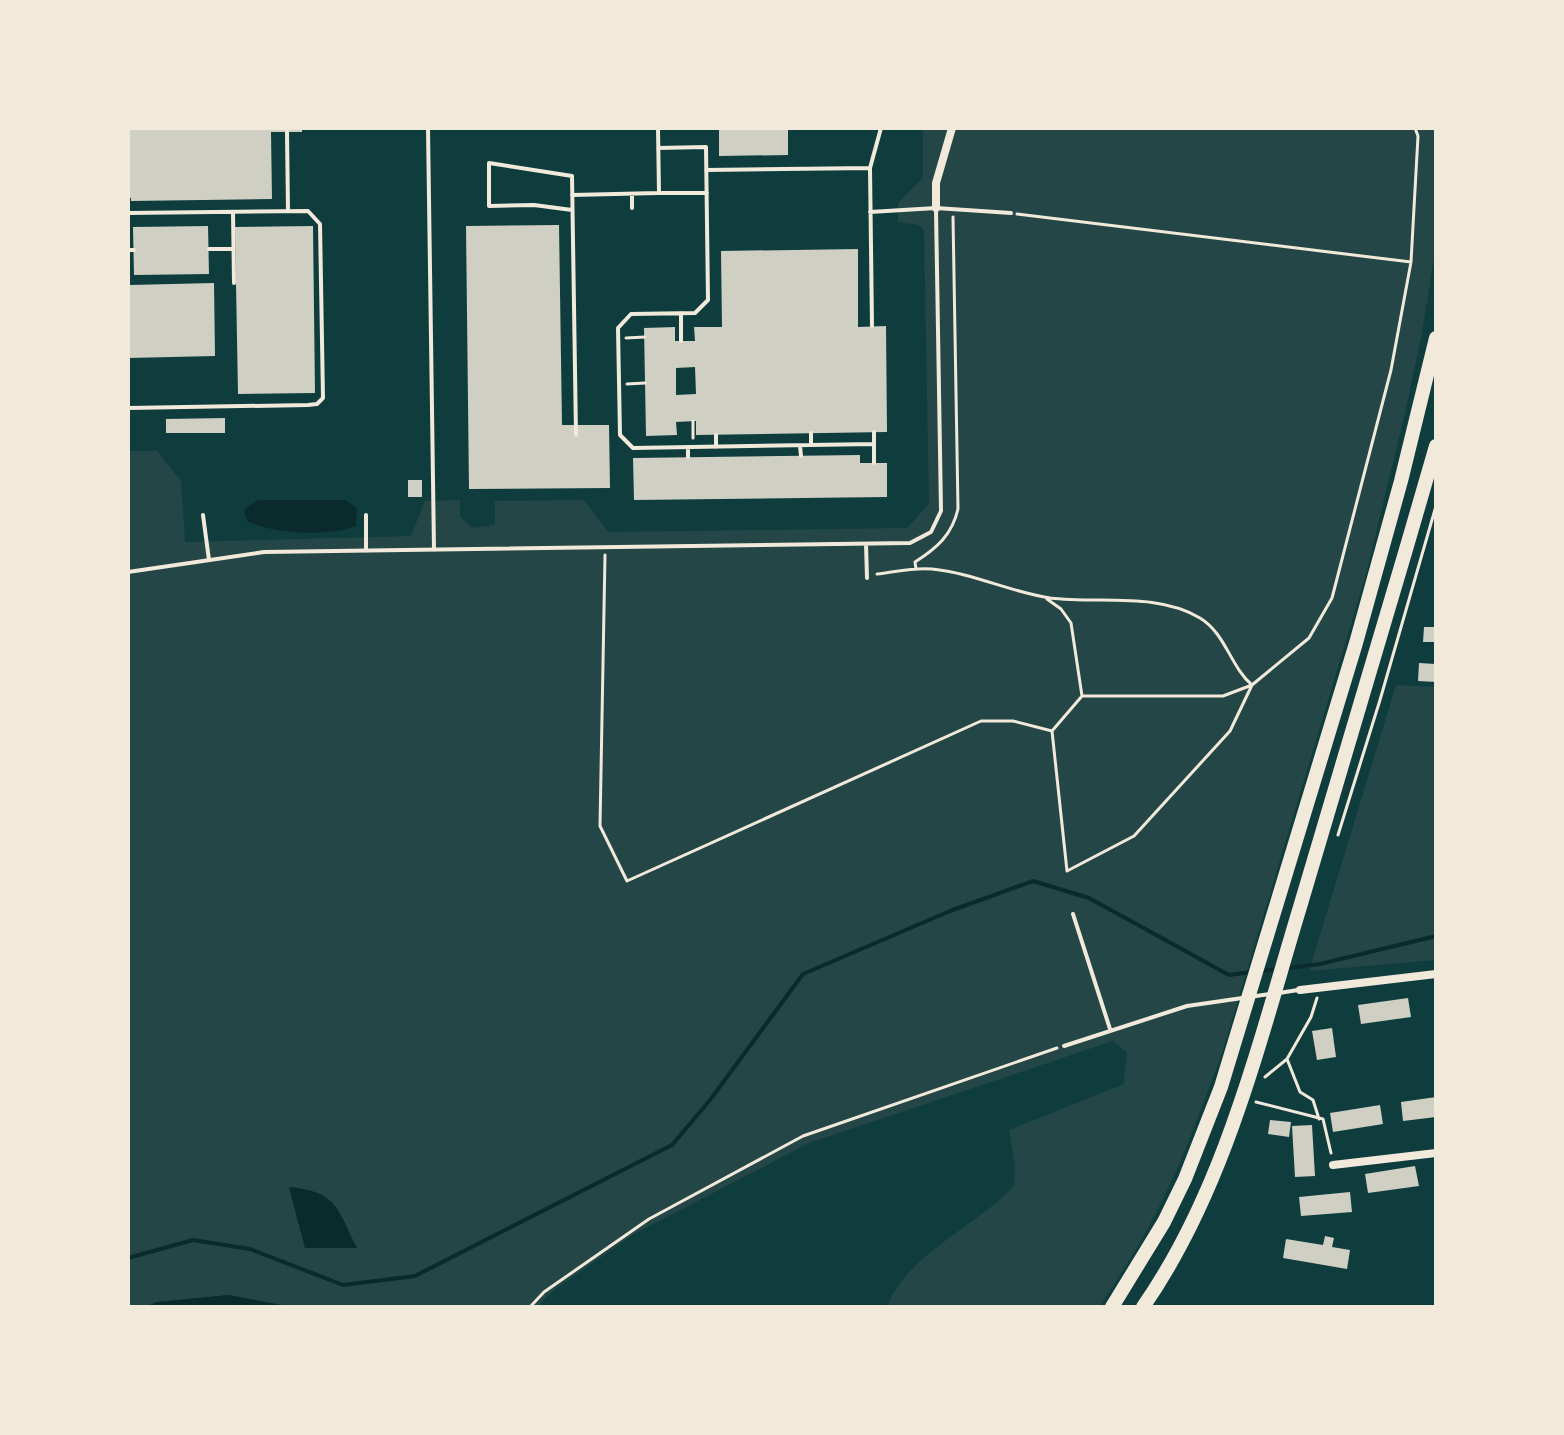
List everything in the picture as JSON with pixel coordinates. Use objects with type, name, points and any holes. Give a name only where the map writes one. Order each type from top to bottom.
[{"type":"highway","points":[[1112,1307],[1152,1243],[1185,1179],[1235,1044],[1397,496],[1436,338]]},
{"type":"highway","points":[[1143,1307],[1179,1247],[1223,1148],[1263,1030],[1436,446]]},
{"type":"street","points":[[936,208],[936,183],[952,128]]},
{"type":"street","points":[[1300,990],[1436,974]]},
{"type":"street","points":[[1333,1165],[1436,1153]]},
{"type":"lane","points":[[428,128],[434,550]]},
{"type":"lane","points":[[658,128],[659,193]]},
{"type":"lane","points":[[872,326],[870,168],[881,128]]},
{"type":"lane","points":[[287,132],[288,211]]},
{"type":"lane","points":[[658,148],[706,147],[708,300],[695,313],[631,314],[618,328],[620,435],[633,448],[874,444]]},
{"type":"lane","points":[[572,210],[534,205],[489,206],[489,163],[572,176],[576,435]]},
{"type":"lane","points":[[706,170],[870,168]]},
{"type":"lane","points":[[572,195],[707,193]]},
{"type":"lane","points":[[632,194],[632,208]]},
{"type":"lane","points":[[870,212],[936,208],[1011,213]]},
{"type":"lane","points":[[128,572],[264,552],[910,543],[931,532],[941,511],[936,208]]},
{"type":"lane","points":[[128,213],[308,211],[320,224],[323,398],[317,404],[308,405],[128,408]]},
{"type":"lane","points":[[233,212],[234,283]]},
{"type":"lane","points":[[209,249],[233,249]]},
{"type":"lane","points":[[681,313],[681,341]]},
{"type":"lane","points":[[874,432],[874,463]]},
{"type":"lane","points":[[811,433],[811,445]]},
{"type":"lane","points":[[716,435],[716,447]]},
{"type":"lane","points":[[800,446],[801,456]]},
{"type":"lane","points":[[688,457],[690,447]]},
{"type":"lane","points":[[203,515],[209,560]]},
{"type":"lane","points":[[366,515],[366,551]]},
{"type":"lane","points":[[866,544],[867,576]]},
{"type":"lane","points":[[1073,914],[1110,1029]]},
{"type":"lane","points":[[1064,1046],[1187,1006],[1300,990]]},
{"type":"path","points":[[1082,696],[1223,696],[1252,685],[1309,638],[1332,598],[1391,370],[1411,262],[1418,136],[1415,128]]},
{"type":"path","points":[[916,569],[915,562],[948,535],[958,509],[953,209]]},
{"type":"path","points":[[1011,213],[1411,262]]},
{"type":"path","points":[[618,338],[645,337]]},
{"type":"path","points":[[619,384],[645,383]]},
{"type":"path","points":[[690,447],[693,421]]},
{"type":"path","points":[[1335,843],[1385,685],[1436,506]]},
{"type":"path","points":[[605,547],[600,826],[627,881],[981,721],[1013,721],[1052,731]]},
{"type":"path","points":[[867,576],[916,569],[947,571],[1045,597],[1159,604],[1182,609],[1203,619],[1218,633],[1243,677],[1252,685]]},
{"type":"path","points":[[1045,597],[1061,609],[1071,623],[1082,696],[1052,731],[1067,871],[1134,836],[1230,731],[1252,685]]},
{"type":"path","points":[[1262,1079],[1287,1059],[1325,986]]},
{"type":"path","points":[[530,1307],[544,1292],[649,1219],[803,1136],[1064,1046]]},
{"type":"path","points":[[1287,1059],[1300,1092],[1313,1100],[1319,1119]]},
{"type":"path","points":[[1254,1102],[1323,1119],[1333,1165]]},
{"type":"shaded area","points":[[923,128],[1436,128],[1435,252],[1406,409],[1366,574],[1223,1050],[1167,1191],[1137,1248],[1099,1307],[887,1307],[896,1289],[926,1256],[999,1201],[1014,1186],[1015,1164],[1009,1130],[1124,1084],[1127,1052],[1113,1041],[809,1143],[634,1234],[554,1290],[537,1307],[291,1307],[229,1295],[128,1307],[128,451],[157,451],[181,481],[185,542],[411,536],[425,501],[460,500],[460,517],[472,528],[495,525],[495,501],[584,500],[608,532],[907,528],[929,504],[924,230],[919,225],[898,222],[898,203],[923,177]],"holes":[[[289,1188],[357,1247],[305,1248]]]},
{"type":"shaded area","points":[[258,500],[346,500],[357,509],[356,526],[317,533],[271,529],[247,521],[244,509]]},
{"type":"shaded area","points":[[1396,685],[1436,687],[1436,960],[1309,971]]},
{"type":"shaded area","points":[[289,1187],[317,1193],[334,1204],[357,1248],[305,1248]]},
{"type":"shaded area","points":[[229,1295],[291,1307],[145,1307],[157,1302]]},
{"type":"building","points":[[128,128],[302,128],[302,132],[271,132],[272,199],[131,201],[128,198]]},
{"type":"building","points":[[719,128],[788,128],[788,155],[719,156]]},
{"type":"building","points":[[559,225],[562,425],[609,425],[610,488],[469,489],[466,226]]},
{"type":"building","points":[[208,226],[209,274],[134,275],[133,227]]},
{"type":"building","points":[[313,226],[315,393],[238,394],[235,227]]},
{"type":"building","points":[[858,249],[858,327],[886,326],[887,432],[696,435],[696,421],[676,422],[677,435],[646,436],[644,328],[675,327],[675,341],[695,341],[694,327],[722,327],[721,251]],"holes":[[[695,367],[696,394],[676,395],[676,368]]]},
{"type":"building","points":[[214,283],[215,356],[128,358],[130,285]]},
{"type":"building","points":[[225,418],[225,433],[166,433],[166,419]]},
{"type":"building","points":[[860,455],[860,463],[887,463],[887,497],[634,500],[633,458]]},
{"type":"building","points":[[408,480],[422,480],[422,497],[408,497]]},
{"type":"building","points":[[1424,627],[1436,627],[1436,642],[1423,642]]},
{"type":"building","points":[[1419,663],[1436,664],[1436,682],[1418,681]]},
{"type":"building","points":[[1408,998],[1411,1017],[1361,1024],[1358,1005]]},
{"type":"building","points":[[1332,1028],[1336,1057],[1317,1060],[1312,1031]]},
{"type":"building","points":[[1436,1097],[1436,1117],[1403,1121],[1401,1102]]},
{"type":"building","points":[[1380,1105],[1383,1124],[1333,1132],[1330,1113]]},
{"type":"building","points":[[1270,1120],[1291,1122],[1289,1137],[1268,1134]]},
{"type":"building","points":[[1312,1125],[1315,1176],[1295,1177],[1292,1126]]},
{"type":"building","points":[[1415,1166],[1419,1186],[1368,1193],[1365,1174]]},
{"type":"building","points":[[1350,1192],[1352,1212],[1301,1216],[1299,1197]]},
{"type":"building","points":[[1325,1236],[1334,1238],[1332,1247],[1350,1250],[1347,1269],[1283,1258],[1286,1239],[1323,1245]]},
{"type":"waterway","points":[[128,1258],[193,1240],[250,1249],[343,1285],[415,1276],[672,1145],[710,1100],[803,974],[950,911],[1033,881],[1089,898],[1229,975],[1251,972]]},
{"type":"waterway","points":[[1288,968],[1320,964],[1436,936]]},
{"type":"waterway","points":[[1260,971],[1279,969]]}]
